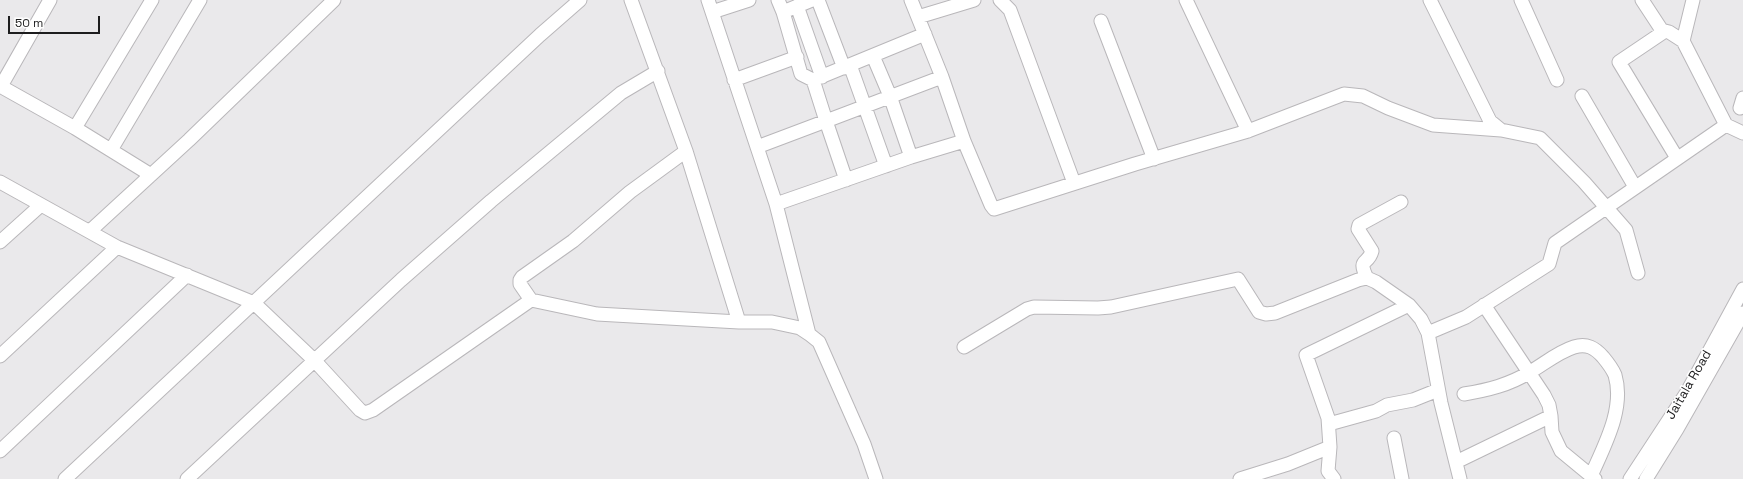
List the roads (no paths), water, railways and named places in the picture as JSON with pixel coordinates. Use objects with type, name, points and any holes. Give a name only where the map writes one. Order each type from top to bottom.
[{"type":"street","points":[[50,0],[1,86],[75,128],[151,175]]},
{"type":"street","points":[[75,128],[152,0]]},
{"type":"street","points":[[111,150],[200,0]]},
{"type":"street","points":[[90,231],[151,175],[333,0]]},
{"type":"street","points":[[65,479],[535,40],[580,0]]},
{"type":"street","points":[[631,0],[686,151],[740,322]]},
{"type":"street","points":[[749,0],[710,6],[776,204],[809,334]]},
{"type":"street","points":[[778,0],[797,57],[801,74],[818,78],[925,34]]},
{"type":"street","points":[[911,0],[942,77],[964,141],[994,209],[1248,131],[1344,94],[1362,96],[1388,108],[1433,125],[1501,130],[1540,138],[1626,230],[1638,273]]},
{"type":"street","points":[[918,17],[974,0]]},
{"type":"street","points":[[1000,0],[1010,10],[1074,184]]},
{"type":"street","points":[[1186,0],[1248,131]]},
{"type":"street","points":[[1430,0],[1490,121],[1501,130]]},
{"type":"street","points":[[1521,0],[1557,80]]},
{"type":"street","points":[[1642,0],[1663,32]]},
{"type":"street","points":[[1683,41],[1693,0]]},
{"type":"street","points":[[783,12],[809,2]]},
{"type":"street","points":[[809,2],[847,66],[865,106],[886,166]]},
{"type":"street","points":[[809,2],[818,78],[826,121],[846,180]]},
{"type":"street","points":[[1101,21],[1154,159]]},
{"type":"street","points":[[1677,158],[1619,62],[1663,32],[1669,32],[1683,41],[1726,125],[1743,133]]},
{"type":"street","points":[[873,56],[890,96],[911,157]]},
{"type":"street","points":[[734,80],[797,57]]},
{"type":"street","points":[[187,479],[401,280],[490,201],[621,93],[658,71]]},
{"type":"street","points":[[757,147],[942,77]]},
{"type":"street","points":[[1582,96],[1635,186]]},
{"type":"street","points":[[1428,333],[1466,318],[1549,264],[1555,243],[1635,186],[1726,125]]},
{"type":"street","points":[[776,204],[911,157],[964,141]]},
{"type":"street","points":[[686,151],[630,192],[573,241],[522,277],[520,284],[531,300],[597,314],[740,322],[772,322],[790,325],[809,334],[819,342],[864,444],[876,479]]},
{"type":"street","points":[[0,182],[117,247],[254,304],[314,360],[360,410],[365,413],[373,410],[531,300]]},
{"type":"street","points":[[1367,278],[1362,267],[1371,255],[1372,251],[1358,229],[1359,225],[1401,202]]},
{"type":"street","points":[[0,242],[41,205]]},
{"type":"street","points":[[0,356],[117,247]]},
{"type":"street","points":[[0,450],[187,275]]},
{"type":"street","points":[[964,347],[1027,309],[1034,307],[1098,308],[1238,279],[1259,312],[1266,314],[1275,313],[1358,280],[1367,278],[1376,282],[1409,305],[1421,319],[1428,333],[1438,390],[1460,479]]},
{"type":"street","name":"Jaitala Road","points":[[1630,479],[1687,392],[1743,289]]},
{"type":"street","points":[[1334,479],[1328,471],[1330,447],[1328,418],[1306,355],[1409,305]]},
{"type":"street","points":[[1464,394],[1485,391],[1510,383],[1529,373],[1564,351],[1583,345],[1591,346],[1599,352],[1611,367],[1618,388],[1616,408],[1611,431],[1593,478],[1561,450],[1552,432],[1549,405],[1544,395],[1529,373],[1484,305]]},
{"type":"street","name":"Jaitala Road","points":[[1646,479],[1677,429],[1743,312]]},
{"type":"street","points":[[1329,424],[1376,411],[1387,405],[1413,400],[1438,390]]},
{"type":"street","points":[[1456,462],[1551,416]]},
{"type":"street","points":[[1394,438],[1402,479]]},
{"type":"street","points":[[1244,478],[1294,462],[1330,447]]}]
